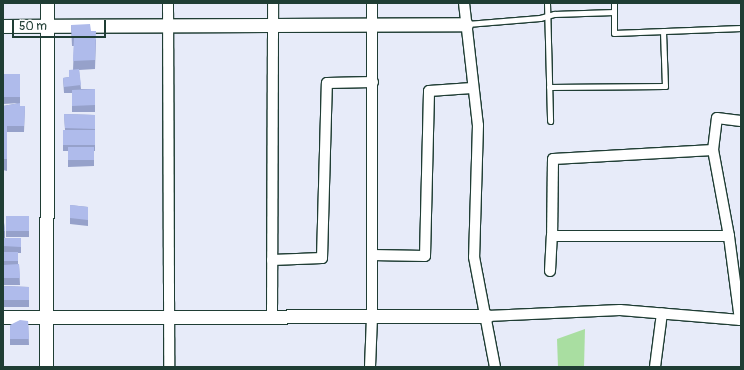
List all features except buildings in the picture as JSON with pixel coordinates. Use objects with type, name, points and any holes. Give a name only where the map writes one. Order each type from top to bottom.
[{"type":"street","points":[[46,3],[46,367]]},
{"type":"street","points":[[168,3],[169,367]]},
{"type":"street","points":[[272,317],[273,3]]},
{"type":"street","points":[[370,367],[372,317],[372,3]]},
{"type":"street","points":[[464,3],[472,88],[478,125],[474,257],[487,316],[495,367]]},
{"type":"street","points":[[3,26],[466,24]]},
{"type":"street","points":[[272,260],[322,258],[326,82],[373,82]]},
{"type":"street","points":[[372,255],[425,256],[429,91],[472,88]]},
{"type":"street","points":[[3,317],[170,318],[487,316],[620,310],[740,320],[729,236],[713,150],[717,118],[741,121]]},
{"type":"street","points":[[550,271],[553,159],[713,150]]},
{"type":"street","points":[[552,236],[729,236]]},
{"type":"street","points":[[655,367],[662,313]]},
{"type":"lane","points":[[547,3],[550,121]]},
{"type":"lane","points":[[614,3],[614,33],[741,28]]},
{"type":"lane","points":[[466,24],[547,16],[614,12]]},
{"type":"lane","points":[[549,87],[665,86],[663,31]]},
{"type":"green space","points":[[585,329],[584,367],[558,367],[557,339]]}]
